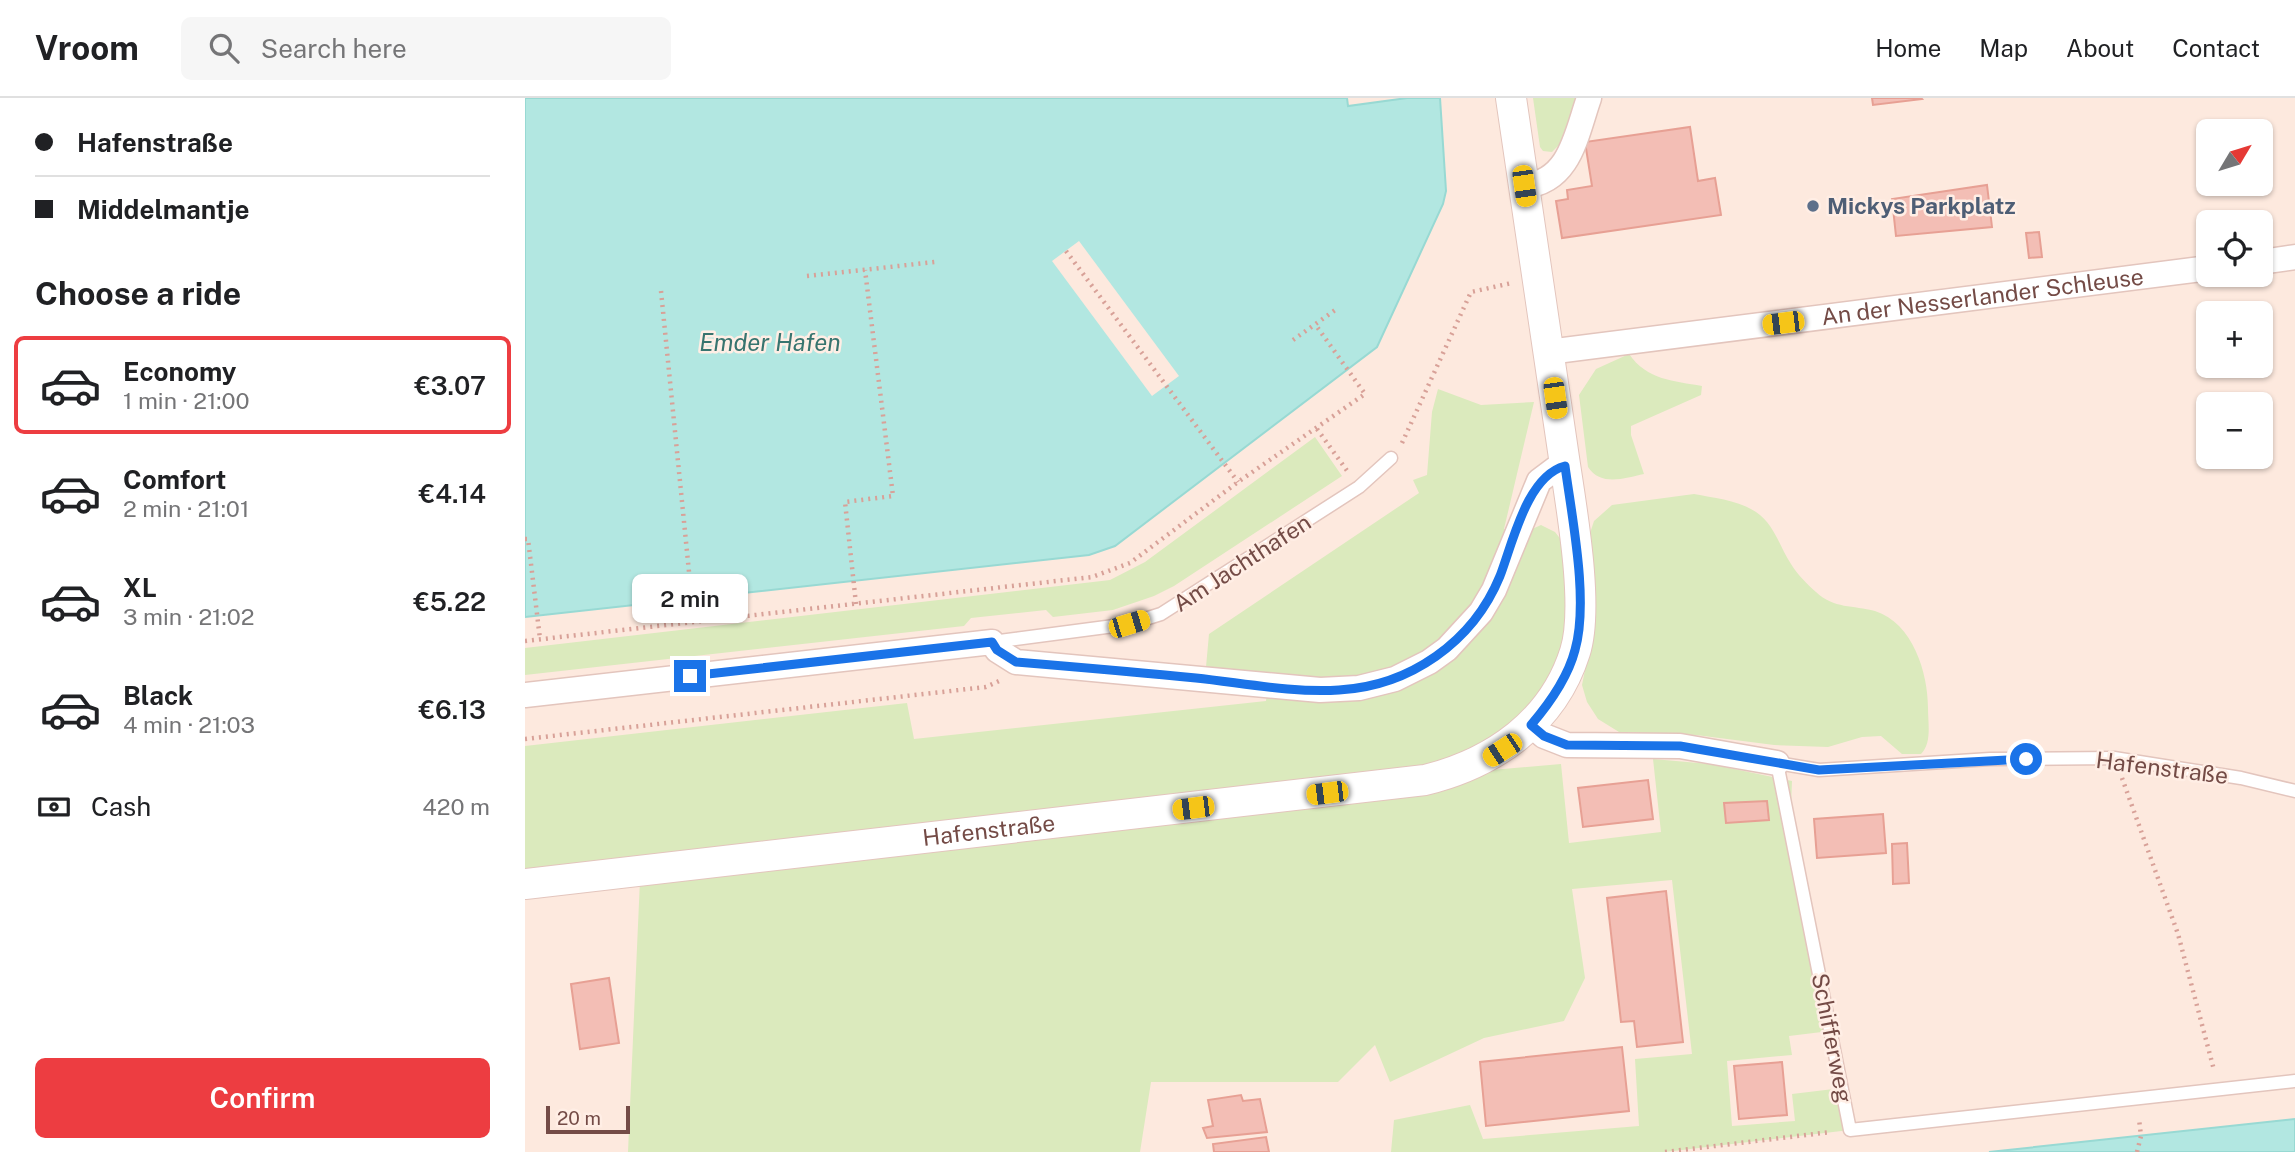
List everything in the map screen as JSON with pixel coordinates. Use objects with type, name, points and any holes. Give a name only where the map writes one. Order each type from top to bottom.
[{"type":"street","points":[[1511,98],[1565,466],[1579,588],[1576,648],[1555,693],[1531,725]]},
{"type":"street","points":[[1524,186],[1541,185],[1563,166],[1589,98]]},
{"type":"street","points":[[2273,260],[2295,257]]},
{"type":"street","name":"An der Nesserlander Schleuse","points":[[1548,352],[2196,270]]},
{"type":"street","points":[[525,695],[992,642],[997,650],[1016,662],[1320,690],[1359,688],[1395,679],[1447,649],[1481,612],[1494,590],[1539,481],[1555,469],[1565,466]]},
{"type":"street","name":"Hafenstraße","points":[[525,884],[1358,789],[1453,773],[1487,759],[1531,725],[1544,736],[1567,745],[1680,746],[1777,763]]},
{"type":"lane","name":"Am Jachthafen","points":[[992,642],[1118,626],[1161,614],[1359,487],[1391,458]]},
{"type":"lane","name":"Hafenstraße","points":[[1777,763],[1819,770],[1990,760],[2114,758],[2241,778],[2295,791]]},
{"type":"lane","name":"Schifferweg","points":[[1777,763],[1850,1130]]},
{"type":"lane","points":[[1850,1130],[2295,1081]]},
{"type":"path","points":[[1066,251],[1238,482]]},
{"type":"path","points":[[807,276],[935,262]]},
{"type":"path","points":[[856,604],[845,502],[893,496],[866,270]]},
{"type":"path","points":[[1391,458],[1408,433],[1471,292],[1496,287]]},
{"type":"path","points":[[660,292],[694,622]]},
{"type":"path","points":[[1293,340],[1338,308]]},
{"type":"path","points":[[525,641],[1092,578],[1112,572],[1130,563],[1238,482],[1365,394],[1315,324]]},
{"type":"path","points":[[1317,429],[1335,455]]},
{"type":"path","points":[[525,539],[529,539],[540,639]]},
{"type":"path","points":[[525,739],[986,687],[1006,678],[1016,662]]},
{"type":"path","points":[[2114,758],[2178,934],[2218,1088]]},
{"type":"path","name":"Schifferweg","points":[[1665,1152],[1850,1130]]},
{"type":"path","points":[[2137,1152],[2141,1136]]},
{"type":"green space","points":[[1533,98],[1576,98],[1560,144],[1552,152],[1543,151],[1540,147]]},
{"type":"green space","points":[[1629,354],[1644,369],[1662,378],[1702,386],[1701,395],[1631,426],[1631,435],[1644,474],[1606,479],[1593,473],[1588,467],[1579,395],[1596,369]]},
{"type":"green space","points":[[1438,389],[1481,405],[1534,402],[1504,529],[1523,532],[1541,525],[1555,532],[1577,560],[1564,677],[1457,773],[1561,764],[1569,843],[1661,832],[1653,759],[1710,764],[1792,781],[1790,831],[1830,1031],[1789,1036],[1792,1055],[1727,1061],[1732,1126],[1795,1121],[1792,1094],[1842,1088],[1850,1130],[1665,1152],[1391,1152],[1394,1120],[1470,1105],[1483,1139],[1639,1126],[1635,1059],[1692,1054],[1672,880],[1572,889],[1585,978],[1564,1021],[1484,1038],[1390,1082],[1375,1045],[1338,1082],[1151,1082],[1140,1152],[628,1152],[641,857],[525,869],[525,746],[907,703],[914,739],[1266,701],[1269,673],[1206,667],[1209,634],[1419,493],[1413,480],[1427,475],[1432,412]]},
{"type":"green space","points":[[1315,437],[1342,476],[1174,586],[1113,610],[1053,617],[1046,610],[971,618],[964,626],[525,675],[525,648],[1110,580],[1145,562]]},
{"type":"green space","points":[[1694,494],[1734,502],[1756,512],[1772,529],[1796,571],[1809,586],[1830,601],[1875,611],[1899,626],[1916,651],[1925,680],[1929,733],[1921,754],[1902,754],[1881,736],[1862,737],[1828,747],[1774,745],[1696,735],[1619,732],[1598,719],[1587,702],[1582,685],[1594,625],[1589,536],[1594,521],[1612,505]]},
{"type":"water","name":"Emder Hafen","points":[[525,98],[1347,98],[1348,106],[1407,98],[1440,98],[1446,191],[1443,204],[1377,347],[1115,546],[1089,555],[525,617]]},
{"type":"water","points":[[2295,1119],[2295,1152],[1989,1152]]},
{"type":"pier","points":[[1079,241],[1179,376],[1152,396],[1052,261]]},
{"type":"building","points":[[1872,98],[1921,98],[1922,99],[1873,105]]},
{"type":"building","points":[[1690,127],[1698,181],[1715,178],[1721,215],[1562,238],[1556,201],[1568,199],[1567,190],[1592,186],[1585,142]]},
{"type":"building","points":[[1987,185],[1992,227],[1896,236],[1892,199]]},
{"type":"building","points":[[2039,232],[2042,257],[2029,258],[2026,233]]},
{"type":"building","points":[[1648,780],[1653,819],[1583,827],[1578,788]]},
{"type":"building","points":[[1767,801],[1769,820],[1726,823],[1724,803]]},
{"type":"building","points":[[1883,814],[1886,853],[1817,858],[1814,819]]},
{"type":"building","points":[[1907,843],[1909,883],[1893,884],[1892,844]]},
{"type":"building","points":[[1666,891],[1683,1042],[1637,1047],[1634,1021],[1621,1022],[1607,898]]},
{"type":"building","points":[[609,978],[619,1043],[580,1049],[571,984]]},
{"type":"building","points":[[1622,1047],[1629,1111],[1486,1126],[1480,1062]]},
{"type":"building","points":[[1782,1062],[1787,1115],[1739,1119],[1734,1066]]},
{"type":"building","points":[[1241,1095],[1243,1101],[1260,1099],[1267,1132],[1207,1138],[1203,1128],[1213,1126],[1208,1100]]},
{"type":"building","points":[[1266,1137],[1269,1152],[1214,1152],[1213,1144]]},
{"type":"place","name":"Mickys Parkplatz","points":[[1813,206]]},
{"type":"route","points":[[690,676],[992,642],[997,650],[1016,662],[1320,690],[1339,691],[1376,685],[1429,662],[1465,632],[1494,590],[1539,481],[1546,474],[1565,466],[1577,560],[1579,627],[1571,663],[1555,693],[1531,725],[1544,736],[1556,742],[1580,746],[1680,746],[1819,770],[2026,759]]}]
